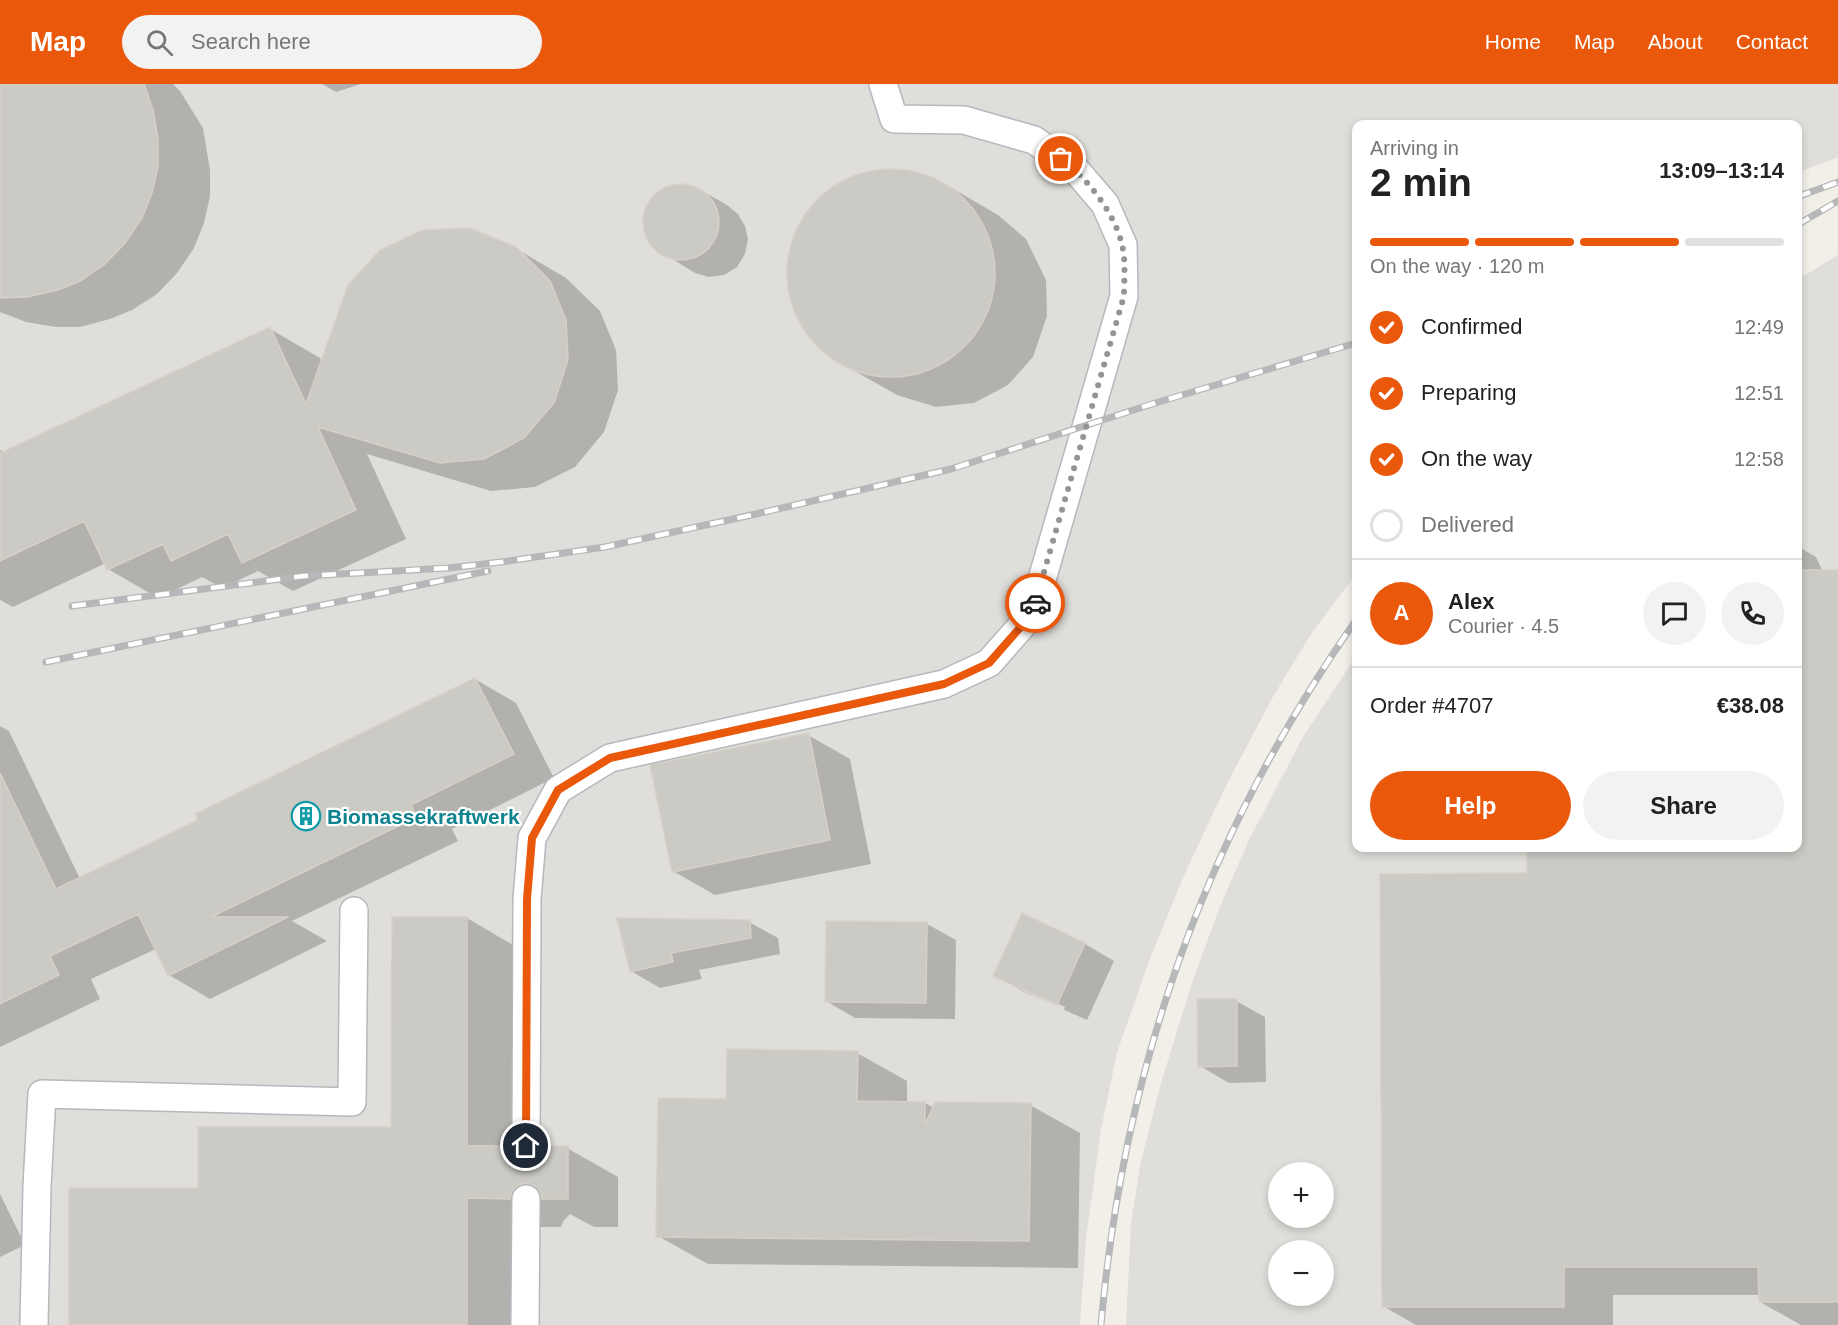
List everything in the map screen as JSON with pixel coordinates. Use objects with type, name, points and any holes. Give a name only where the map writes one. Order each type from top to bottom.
[{"type":"lane","points":[[526,1146],[527,899],[532,838],[558,790],[610,758],[944,684],[989,663],[1032,614],[1124,296],[1122,245],[1105,204],[1075,169],[1034,140],[964,120],[894,119],[883,84]]},
{"type":"lane","points":[[34,1325],[42,1094],[352,1102],[354,911]]},
{"type":"lane","points":[[525,1325],[526,1199]]},
{"type":"shaded area","points":[[0,84],[1838,84],[1838,157],[1802,171],[1802,120],[1352,120],[1352,579],[1311,634],[1271,700],[1225,788],[1185,873],[1151,956],[1117,1052],[1101,1130],[1086,1238],[1080,1325],[0,1325]]},
{"type":"shaded area","points":[[1838,255],[1838,1325],[1126,1325],[1131,1223],[1141,1161],[1161,1083],[1191,986],[1220,906],[1250,838],[1303,737],[1352,662],[1352,852],[1802,852],[1802,277]]},
{"type":"building","points":[[0,84],[144,84],[153,110],[158,139],[158,166],[152,193],[142,218],[125,243],[105,264],[80,281],[58,290],[27,297],[0,298]]},
{"type":"building","points":[[891,169],[911,171],[940,181],[971,207],[987,233],[993,253],[995,273],[993,293],[983,322],[957,353],[931,369],[911,375],[891,377],[871,375],[842,365],[811,339],[795,313],[789,293],[787,273],[789,253],[799,224],[825,193],[851,177],[871,171]]},
{"type":"building","points":[[674,184],[688,184],[702,190],[713,201],[719,215],[716,237],[708,249],[688,260],[674,260],[660,254],[649,243],[643,229],[643,215],[649,201],[660,190]]},
{"type":"building","points":[[470,228],[516,247],[550,281],[566,320],[568,360],[554,403],[524,438],[484,459],[440,463],[318,427],[356,510],[242,563],[228,534],[171,561],[163,544],[107,570],[84,521],[0,561],[0,453],[270,327],[306,404],[348,285],[380,250],[423,230]]},
{"type":"building","points":[[1802,570],[1838,570],[1838,1302],[1759,1302],[1758,1267],[1564,1267],[1564,1307],[1382,1307],[1380,874],[1527,873],[1527,852],[1802,852]]},
{"type":"building","points":[[475,678],[514,754],[411,805],[417,817],[211,917],[288,917],[168,976],[138,914],[50,956],[59,975],[0,1004],[0,773],[56,889],[198,820],[195,814]]},
{"type":"building","points":[[809,733],[830,840],[672,872],[650,765]]},
{"type":"building","points":[[1022,913],[1085,943],[1057,1005],[993,976]]},
{"type":"building","points":[[392,917],[467,917],[467,1146],[510,1146],[512,1153],[518,1159],[527,1162],[539,1154],[542,1146],[568,1146],[568,1199],[542,1199],[540,1192],[534,1186],[526,1183],[519,1185],[513,1191],[510,1199],[467,1198],[467,1325],[69,1325],[69,1188],[198,1188],[198,1127],[391,1127]]},
{"type":"building","points":[[617,918],[750,920],[751,938],[671,953],[673,962],[630,972]]},
{"type":"building","points":[[826,921],[927,922],[926,1003],[825,1002]]},
{"type":"building","points":[[1197,999],[1237,999],[1237,1066],[1198,1067]]},
{"type":"building","points":[[727,1049],[858,1051],[857,1101],[925,1102],[925,1125],[935,1102],[1031,1103],[1029,1241],[656,1237],[658,1098],[726,1099]]},
{"type":"railway","points":[[1802,195],[1838,182]]},
{"type":"railway","points":[[1802,222],[1838,201]]},
{"type":"railway","points":[[72,606],[304,576],[449,568],[605,547],[951,469],[1152,404],[1352,344]]},
{"type":"railway","points":[[46,662],[488,571]]},
{"type":"railway","points":[[1101,1325],[1112,1229],[1129,1135],[1152,1044],[1181,955],[1215,869],[1256,784],[1303,701],[1352,626]]},
{"type":"way so far","points":[[1035,603],[1124,296],[1122,245],[1105,204],[1075,169],[1061,159]]},
{"type":"place","name":"Biomassekraftwerk","points":[[306,816]]},
{"type":"route","points":[[526,1146],[527,899],[532,838],[558,790],[610,758],[944,684],[989,663],[1032,614],[1035,603]]}]
